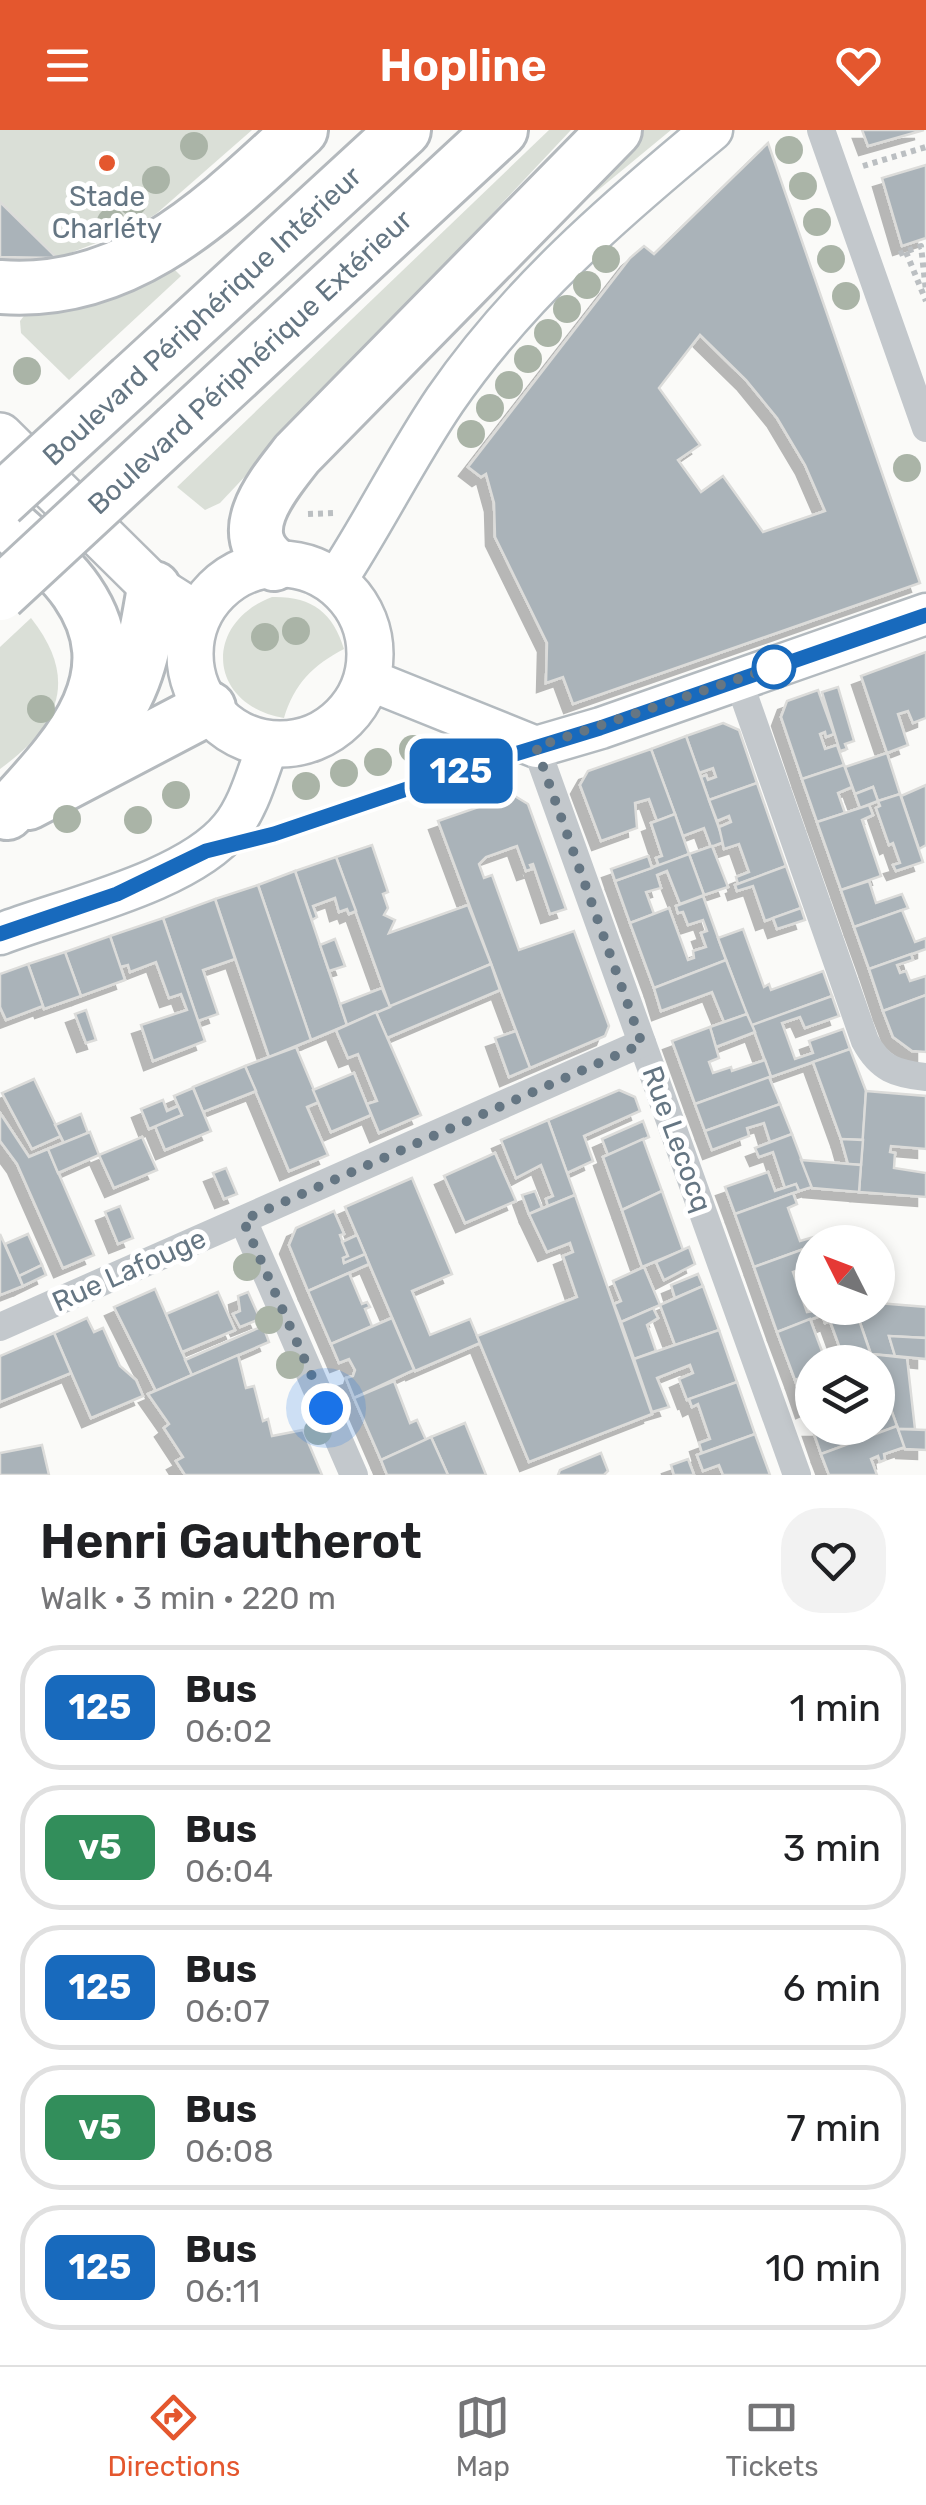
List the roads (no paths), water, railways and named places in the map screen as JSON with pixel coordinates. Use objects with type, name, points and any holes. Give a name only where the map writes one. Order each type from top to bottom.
[{"type":"highway","points":[[0,287],[26,289],[82,280],[127,265],[179,236],[301,130]]},
{"type":"highway","name":"Boulevard Périphérique Intérieur","points":[[0,502],[404,130]]},
{"type":"highway","name":"Boulevard Périphérique Extérieur","points":[[0,594],[501,130]]},
{"type":"highway","points":[[274,564],[259,550],[255,530],[264,500],[296,454],[615,130]]},
{"type":"highway","points":[[0,516],[75,589],[94,620],[101,647],[99,678],[81,721],[50,766],[4,815]]},
{"type":"highway","points":[[54,790],[130,694],[154,588]]},
{"type":"highway","points":[[4,815],[209,708]]},
{"type":"main road","points":[[335,582],[446,398],[499,334],[584,238],[712,130]]},
{"type":"main road","points":[[0,436],[154,588],[199,616]]},
{"type":"main road","points":[[274,564],[306,568],[335,582],[354,602],[366,626],[371,653],[367,680],[348,712],[319,736],[294,743],[269,743],[229,728],[209,708],[194,677],[190,656],[199,616],[221,587],[236,576],[274,564]]},
{"type":"main road","points":[[367,680],[536,747],[926,614]]},
{"type":"main road","points":[[0,934],[117,894],[206,851],[238,819],[269,743]]},
{"type":"street","points":[[821,130],[926,428]]},
{"type":"street","points":[[738,679],[866,1041],[884,1067],[900,1074],[926,1076]]},
{"type":"street","name":"Rue Lecocq","points":[[536,747],[797,1475]]},
{"type":"street","name":"Rue Lafouge","points":[[0,1327],[642,1044]]},
{"type":"street","points":[[243,1220],[354,1475]]},
{"type":"lane","points":[[206,851],[274,834],[536,747]]},
{"type":"place","name":"Stade Charléty","points":[[107,163]]}]
